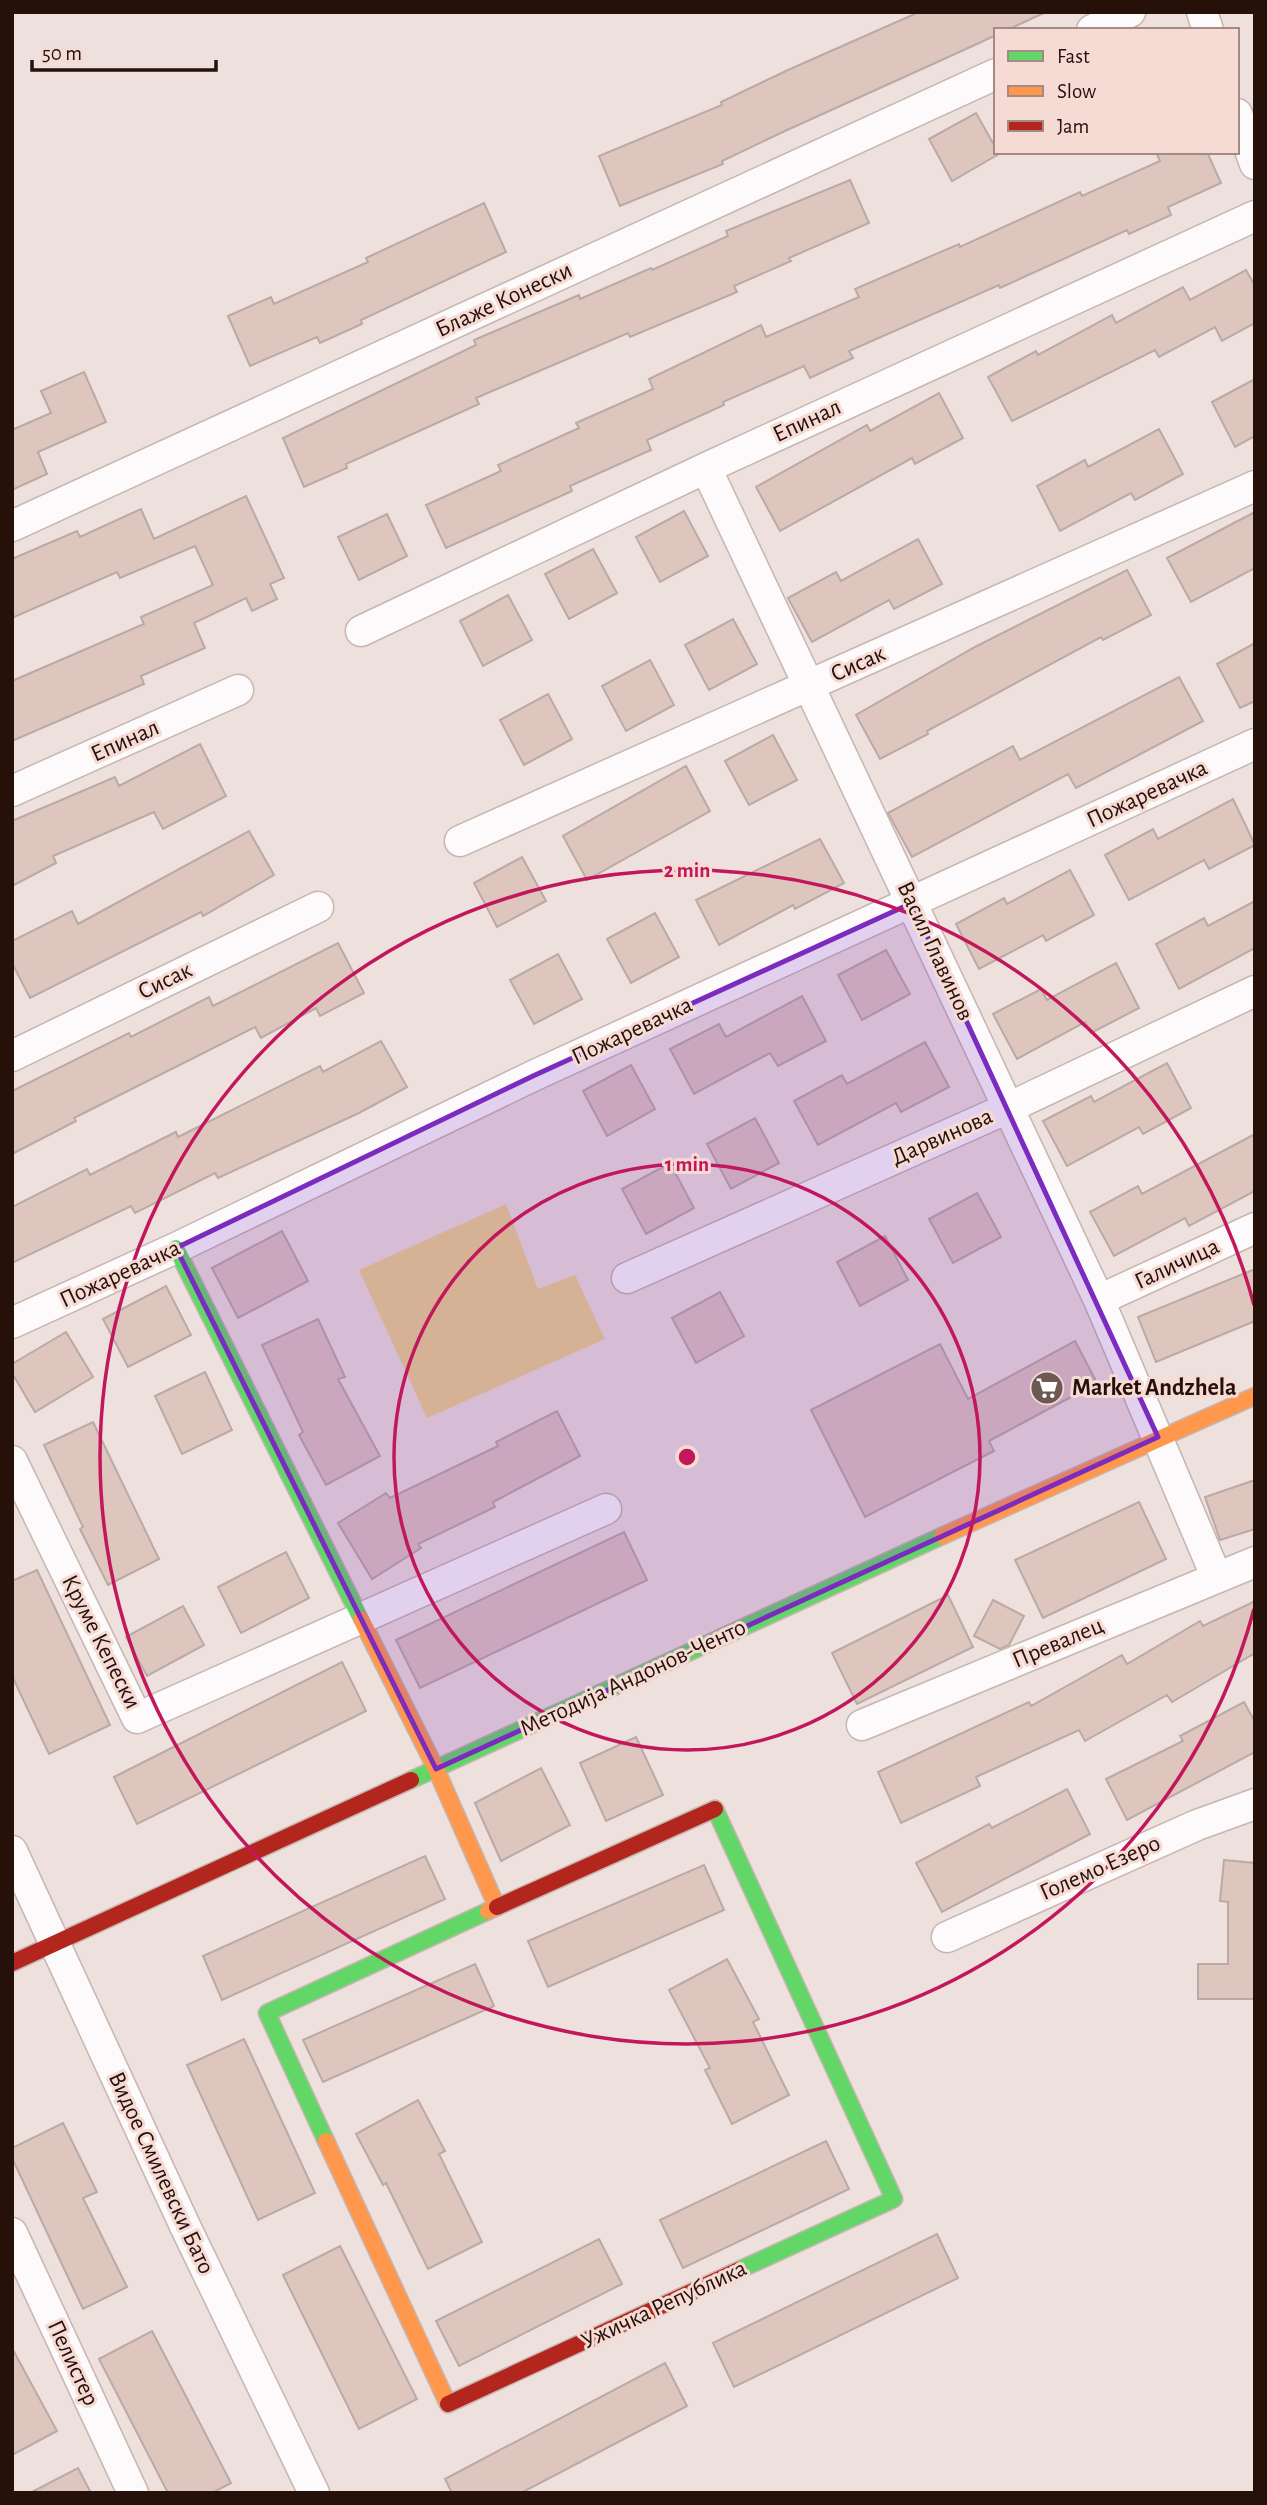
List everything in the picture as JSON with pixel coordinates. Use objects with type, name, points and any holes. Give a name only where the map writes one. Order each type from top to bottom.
[{"type":"street","points":[[1096,28],[1130,12]]},
{"type":"street","name":"Блаже Конески","points":[[12,526],[994,75]]},
{"type":"street","points":[[1239,120],[1255,164]]},
{"type":"street","name":"Епинал","points":[[361,631],[706,468],[1255,216]]},
{"type":"street","name":"Васил Главинов","points":[[706,468],[1099,1300],[1216,1576]]},
{"type":"street","name":"Сисак","points":[[460,841],[1255,486]]},
{"type":"street","name":"Епинал","points":[[12,792],[238,690]]},
{"type":"street","name":"Пожаревачка","points":[[12,1323],[176,1248],[533,1076],[1255,744]]},
{"type":"street","name":"Сисак","points":[[12,1056],[317,907]]},
{"type":"street","name":"Дарвинова","points":[[627,1278],[1008,1108],[1255,991]]},
{"type":"street","name":"Галичица","points":[[1099,1300],[1255,1228]]},
{"type":"street","points":[[176,1248],[436,1769],[497,1907]]},
{"type":"street","name":"Методија Андонов-Ченто","points":[[12,1964],[1158,1437],[1255,1396]]},
{"type":"street","name":"Круме Кепески","points":[[12,1461],[137,1718],[607,1509]]},
{"type":"street","name":"Превалец","points":[[862,1726],[1255,1562]]},
{"type":"street","name":"Големо Езеро","points":[[947,1937],[1197,1825],[1255,1804]]},
{"type":"street","name":"Ужичка Република","points":[[714,1807],[894,2199],[446,2405],[267,2013],[497,1907],[714,1807]]},
{"type":"street","name":"Видое Смилевски Бато","points":[[12,1852],[314,2493]]},
{"type":"street","name":"Пелистер","points":[[12,2234],[133,2493]]},
{"type":"highlighted area","points":[[912,903],[1158,1437],[436,1769],[176,1248],[533,1076]]},
{"type":"shaded area","points":[[506,1204],[538,1289],[575,1275],[605,1339],[427,1418],[359,1270]]},
{"type":"building","points":[[919,12],[1046,12],[1011,28],[994,28],[994,36],[785,131],[722,161],[723,164],[620,206],[599,156],[722,105],[721,102]]},
{"type":"building","points":[[976,113],[994,145],[994,154],[999,154],[952,181],[929,139]]},
{"type":"building","points":[[1157,154],[1208,154],[1221,183],[1168,207],[1171,215],[1129,234],[1127,230],[1000,288],[999,285],[849,351],[853,358],[810,378],[804,366],[723,402],[724,405],[647,440],[651,450],[570,486],[572,491],[446,548],[426,505],[501,471],[498,465],[579,428],[576,423],[653,389],[649,379],[761,325],[766,337],[859,297],[855,289],[959,244],[960,247],[1080,192],[1082,196],[1160,161]]},
{"type":"building","points":[[850,180],[869,223],[789,258],[791,261],[734,286],[737,292],[630,337],[628,333],[476,398],[479,404],[346,464],[347,468],[304,487],[283,438],[476,345],[474,340],[579,295],[580,299],[651,268],[652,270],[728,236],[726,231]]},
{"type":"building","points":[[484,203],[506,252],[361,320],[362,324],[320,343],[317,337],[250,366],[228,316],[271,297],[274,304],[368,262],[366,258]]},
{"type":"building","points":[[1246,270],[1255,286],[1255,323],[1222,341],[1215,327],[1159,357],[1155,350],[1012,421],[988,377],[1036,351],[1038,355],[1112,315],[1116,323],[1183,287],[1190,300]]},
{"type":"building","points":[[84,372],[106,422],[38,452],[47,474],[12,490],[12,430],[51,413],[41,391]]},
{"type":"building","points":[[1255,379],[1255,436],[1235,447],[1212,402]]},
{"type":"building","points":[[939,393],[963,438],[915,464],[912,458],[780,531],[756,487],[867,425],[870,431]]},
{"type":"building","points":[[1159,429],[1183,474],[1135,500],[1131,493],[1060,531],[1037,486],[1085,460],[1088,467]]},
{"type":"building","points":[[246,496],[284,578],[270,584],[277,599],[252,611],[246,598],[194,623],[205,648],[141,676],[144,684],[12,741],[12,681],[144,624],[141,617],[213,585],[195,546],[120,578],[117,572],[12,618],[12,559],[77,531],[80,537],[141,509],[154,539]]},
{"type":"building","points":[[684,511],[708,556],[660,582],[636,537]]},
{"type":"building","points":[[1255,512],[1255,568],[1191,602],[1167,558]]},
{"type":"building","points":[[387,514],[407,556],[359,580],[338,537]]},
{"type":"building","points":[[918,539],[942,584],[894,609],[889,600],[812,642],[788,598],[836,572],[841,581]]},
{"type":"building","points":[[593,549],[617,593],[569,619],[545,574]]},
{"type":"building","points":[[1127,570],[1151,615],[1103,640],[1101,637],[880,759],[856,715],[975,647]]},
{"type":"building","points":[[508,595],[532,640],[483,666],[460,621]]},
{"type":"building","points":[[733,619],[757,664],[709,690],[685,645]]},
{"type":"building","points":[[1255,643],[1255,701],[1240,708],[1217,664]]},
{"type":"building","points":[[650,660],[674,705],[626,731],[602,686]]},
{"type":"building","points":[[1179,677],[1203,721],[1076,788],[1068,774],[912,857],[888,813],[1013,746],[1020,760]]},
{"type":"building","points":[[548,694],[572,739],[524,765],[500,720]]},
{"type":"building","points":[[773,735],[797,780],[749,805],[725,761]]},
{"type":"building","points":[[200,744],[226,796],[163,829],[154,812],[53,856],[56,863],[12,886],[12,821],[115,777],[119,786]]},
{"type":"building","points":[[686,766],[710,811],[587,880],[563,836]]},
{"type":"building","points":[[1233,799],[1255,845],[1209,869],[1204,860],[1129,900],[1105,855],[1153,829],[1158,839]]},
{"type":"building","points":[[249,831],[274,875],[203,916],[201,912],[30,998],[12,963],[12,941],[72,911],[78,924]]},
{"type":"building","points":[[820,839],[844,883],[795,909],[793,905],[719,945],[696,900]]},
{"type":"building","points":[[522,857],[546,901],[497,927],[474,883]]},
{"type":"building","points":[[1070,870],[1094,915],[1046,941],[1043,935],[979,969],[956,924],[1004,898],[1007,904]]},
{"type":"building","points":[[1255,901],[1255,948],[1179,989],[1156,944],[1204,918],[1208,926]]},
{"type":"building","points":[[655,913],[679,957],[631,983],[607,939]]},
{"type":"building","points":[[338,943],[364,993],[320,1016],[316,1008],[261,1038],[255,1027],[74,1118],[76,1121],[12,1154],[12,1091],[129,1033],[131,1037],[209,997],[213,1006]]},
{"type":"building","points":[[886,950],[910,994],[862,1020],[838,975]]},
{"type":"building","points":[[558,954],[582,999],[534,1024],[510,980]]},
{"type":"building","points":[[1116,963],[1139,1008],[1091,1033],[1085,1022],[1017,1059],[993,1014],[1041,989],[1047,1000]]},
{"type":"building","points":[[802,996],[826,1041],[778,1066],[770,1053],[694,1094],[670,1049],[719,1024],[726,1037]]},
{"type":"building","points":[[381,1041],[407,1087],[359,1113],[218,1178],[215,1173],[135,1213],[131,1206],[12,1263],[12,1207],[87,1169],[90,1175],[176,1132],[178,1137],[320,1066],[323,1072]]},
{"type":"building","points":[[925,1042],[949,1087],[901,1112],[896,1103],[818,1145],[794,1101],[842,1075],[847,1084]]},
{"type":"building","points":[[1167,1063],[1191,1108],[1143,1134],[1139,1127],[1067,1166],[1043,1121],[1091,1096],[1094,1102]]},
{"type":"building","points":[[631,1065],[655,1109],[607,1136],[583,1091]]},
{"type":"building","points":[[755,1118],[779,1163],[731,1189],[707,1144]]},
{"type":"building","points":[[1255,1134],[1255,1191],[1189,1226],[1185,1218],[1114,1256],[1090,1212],[1138,1186],[1142,1194]]},
{"type":"building","points":[[670,1163],[694,1208],[646,1234],[622,1189]]},
{"type":"building","points":[[977,1193],[1001,1237],[953,1263],[929,1219]]},
{"type":"building","points":[[282,1231],[308,1281],[238,1318],[212,1268]]},
{"type":"building","points":[[885,1236],[908,1280],[860,1306],[837,1262]]},
{"type":"building","points":[[1255,1269],[1255,1321],[1156,1362],[1138,1317]]},
{"type":"building","points":[[166,1286],[191,1335],[128,1367],[103,1319]]},
{"type":"building","points":[[720,1292],[744,1336],[696,1363],[672,1318]]},
{"type":"building","points":[[318,1319],[345,1377],[338,1379],[380,1456],[326,1485],[299,1435],[303,1432],[262,1345]]},
{"type":"building","points":[[66,1332],[93,1377],[35,1412],[12,1373],[12,1364]]},
{"type":"building","points":[[1075,1341],[1097,1383],[989,1441],[994,1451],[865,1517],[811,1410],[940,1344],[968,1399]]},
{"type":"building","points":[[205,1372],[232,1430],[182,1454],[155,1396]]},
{"type":"building","points":[[557,1411],[580,1456],[493,1502],[495,1507],[418,1544],[421,1548],[372,1579],[338,1523],[386,1493],[390,1498],[498,1446],[496,1442]]},
{"type":"building","points":[[93,1422],[159,1559],[108,1585],[80,1529],[83,1527],[44,1445]]},
{"type":"building","points":[[1255,1480],[1255,1529],[1220,1540],[1205,1497]]},
{"type":"building","points":[[1139,1502],[1166,1559],[1043,1618],[1015,1560]]},
{"type":"building","points":[[624,1532],[647,1580],[420,1688],[396,1640]]},
{"type":"building","points":[[286,1552],[309,1598],[241,1633],[218,1587]]},
{"type":"building","points":[[37,1570],[110,1725],[49,1754],[12,1676],[12,1581]]},
{"type":"building","points":[[948,1595],[973,1647],[857,1704],[832,1653]]},
{"type":"building","points":[[993,1600],[1024,1616],[1009,1645],[1000,1649],[974,1636]]},
{"type":"building","points":[[1255,1601],[1255,1653],[1172,1702],[1167,1695],[1085,1741],[1079,1730],[976,1777],[980,1786],[901,1823],[878,1772],[1029,1702],[1031,1706],[1122,1655],[1127,1664],[1200,1621],[1203,1626]]},
{"type":"building","points":[[183,1606],[204,1645],[147,1676],[126,1637]]},
{"type":"building","points":[[342,1662],[366,1711],[137,1824],[114,1777]]},
{"type":"building","points":[[1244,1702],[1255,1722],[1255,1752],[1127,1820],[1106,1779],[1183,1741],[1180,1736]]},
{"type":"building","points":[[636,1737],[663,1795],[606,1821],[580,1763]]},
{"type":"building","points":[[541,1768],[570,1825],[501,1861],[475,1803]]},
{"type":"building","points":[[1067,1789],[1090,1834],[942,1912],[916,1863],[989,1824],[992,1828]]},
{"type":"building","points":[[425,1856],[445,1899],[222,2000],[203,1956]]},
{"type":"building","points":[[1224,1860],[1255,1863],[1255,1999],[1198,1999],[1198,1964],[1228,1964],[1228,1902],[1220,1901]]},
{"type":"building","points":[[704,1865],[724,1910],[548,1987],[528,1941]]},
{"type":"building","points":[[727,1959],[759,2019],[753,2022],[789,2095],[732,2124],[705,2070],[710,2068],[669,1990]]},
{"type":"building","points":[[475,1964],[494,2006],[323,2082],[303,2040]]},
{"type":"building","points":[[244,2039],[315,2193],[258,2220],[187,2065]]},
{"type":"building","points":[[418,2100],[445,2151],[439,2154],[482,2242],[428,2269],[386,2183],[383,2185],[356,2134]]},
{"type":"building","points":[[63,2123],[97,2192],[83,2198],[127,2287],[83,2309],[12,2158],[12,2148]]},
{"type":"building","points":[[826,2141],[849,2189],[683,2268],[660,2220]]},
{"type":"building","points":[[937,2234],[958,2278],[734,2387],[713,2343]]},
{"type":"building","points":[[599,2239],[622,2284],[459,2366],[436,2321]]},
{"type":"building","points":[[340,2246],[417,2399],[359,2429],[283,2275]]},
{"type":"building","points":[[152,2331],[231,2483],[212,2493],[168,2493],[99,2359]]},
{"type":"building","points":[[12,2348],[57,2431],[12,2455]]},
{"type":"building","points":[[665,2363],[687,2406],[521,2493],[452,2493],[445,2479]]},
{"type":"building","points":[[78,2468],[91,2493],[30,2493]]},
{"type":"traffic: fast","points":[[176,1248],[361,1619]]},
{"type":"traffic: fast","points":[[411,1780],[942,1536]]},
{"type":"traffic: fast","points":[[715,1809],[894,2199],[739,2270]]},
{"type":"traffic: fast","points":[[326,2141],[267,2013],[488,1911]]},
{"type":"traffic: slow","points":[[942,1536],[1255,1396]]},
{"type":"traffic: slow","points":[[361,1619],[436,1769],[497,1907],[488,1911]]},
{"type":"traffic: slow","points":[[326,2141],[448,2404]]},
{"type":"traffic: jam","points":[[12,1963],[411,1780]]},
{"type":"traffic: jam","points":[[497,1907],[715,1809]]},
{"type":"traffic: jam","points":[[448,2404],[739,2270]]},
{"type":"place","name":"Market Andzhela","points":[[1047,1388]]}]
